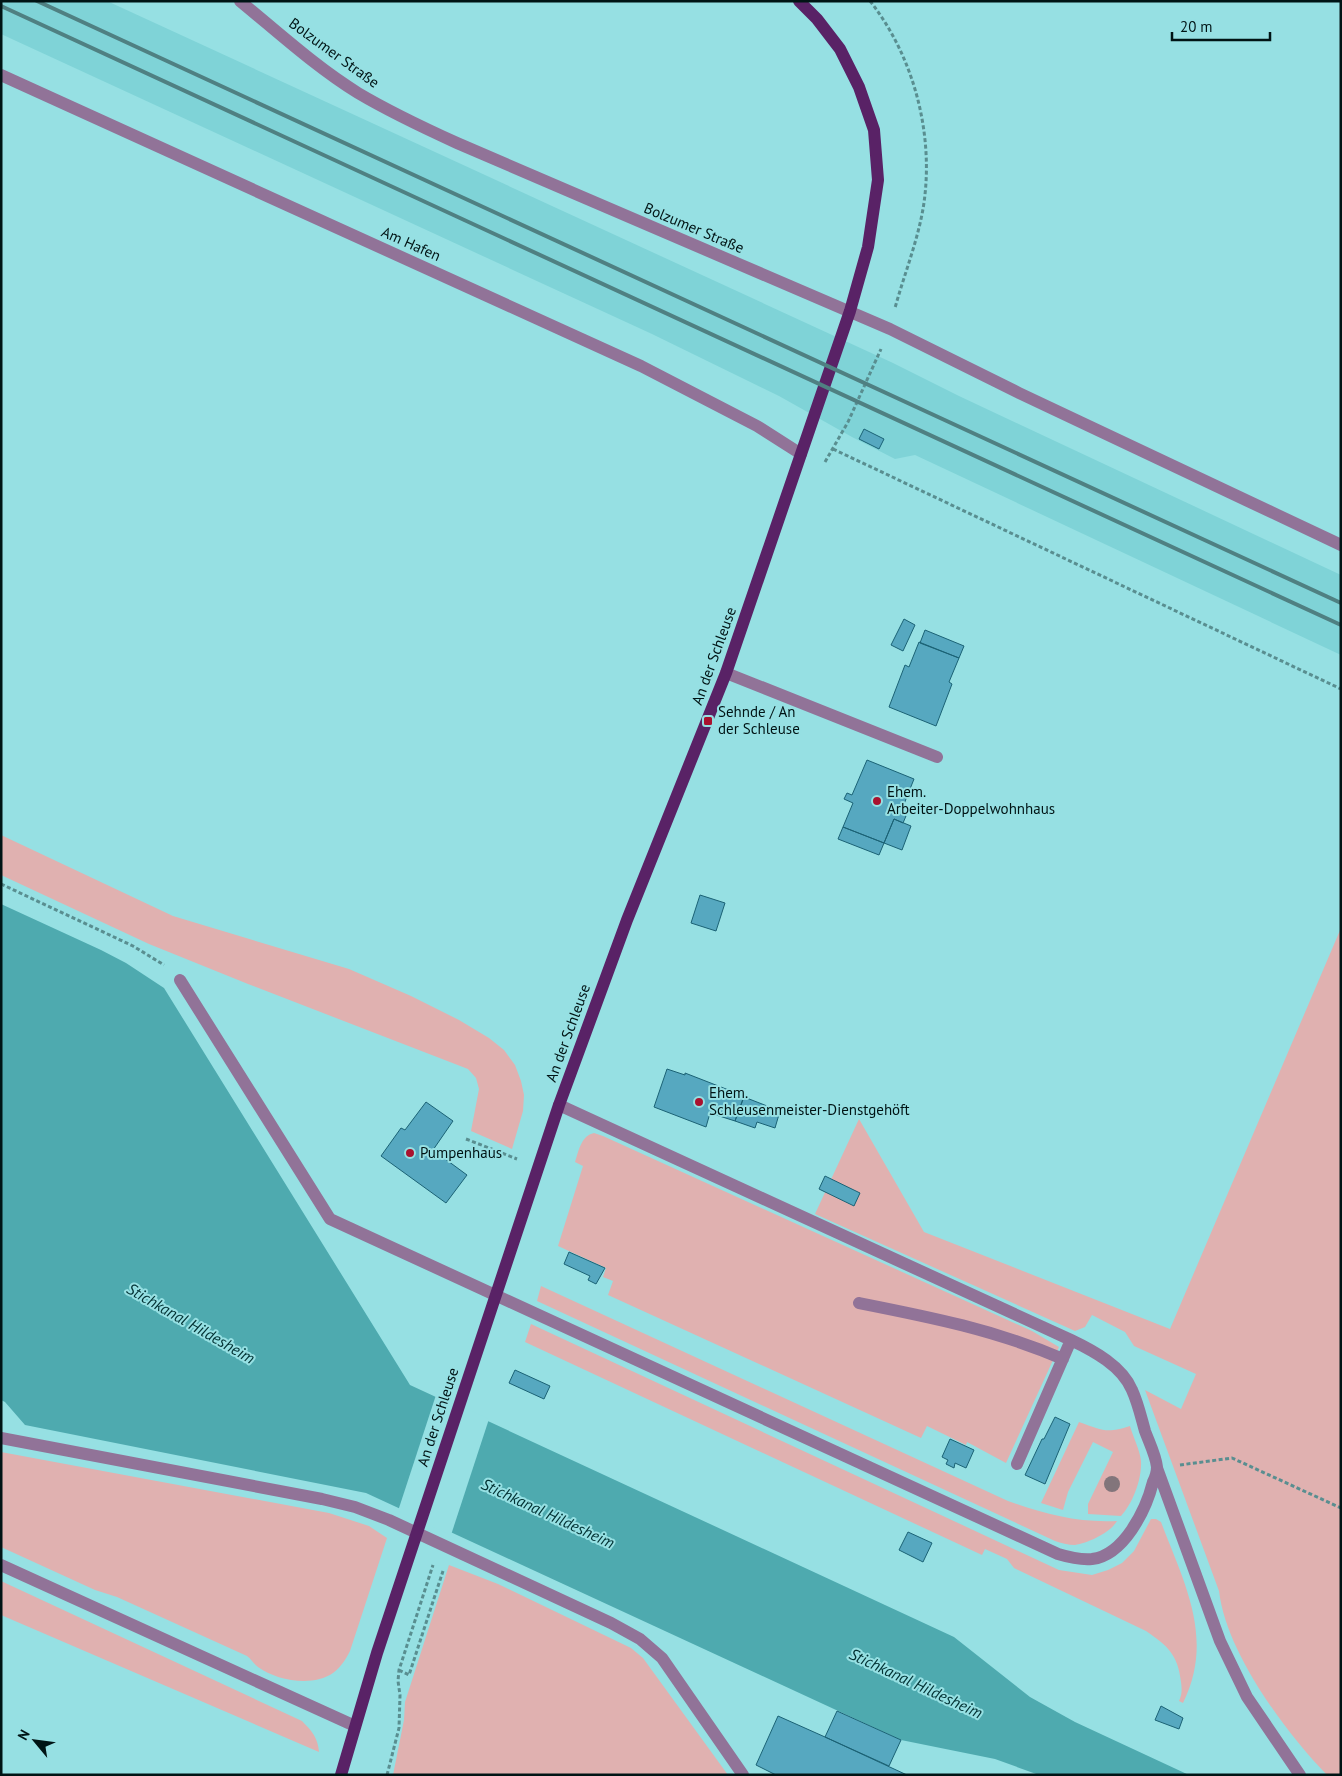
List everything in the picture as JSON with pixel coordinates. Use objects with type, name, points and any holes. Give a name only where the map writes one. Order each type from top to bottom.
[{"type":"main road","points":[[799,1],[817,19],[840,48],[859,87],[874,130],[878,180],[868,247],[850,311]]},
{"type":"main road","name":"An der Schleuse","points":[[341,1775],[377,1653],[536,1171],[627,920],[726,673],[850,311]]},
{"type":"lane","name":"Bolzumer Straße","points":[[240,1],[311,60],[357,92],[402,117],[457,144],[890,329],[1019,393],[1341,545]]},
{"type":"lane","name":"Am Hafen","points":[[1,76],[641,366],[757,426],[801,454]]},
{"type":"lane","points":[[726,673],[937,757]]},
{"type":"lane","points":[[180,980],[330,1219],[1058,1554],[1074,1558],[1092,1559],[1105,1555],[1118,1546],[1131,1532],[1142,1512],[1151,1492],[1157,1468]]},
{"type":"lane","points":[[559,1105],[1071,1340],[1097,1354],[1117,1369],[1132,1389],[1157,1468],[1231,1667],[1247,1697],[1300,1775]]},
{"type":"lane","points":[[859,1303],[965,1325],[1017,1340],[1063,1359]]},
{"type":"lane","points":[[1017,1464],[1071,1340]]},
{"type":"lane","points":[[1,1438],[322,1499],[355,1507],[388,1520],[610,1623],[640,1639],[662,1658],[743,1775]]},
{"type":"lane","points":[[1,1565],[355,1726]]},
{"type":"path","points":[[870,1],[888,27],[910,76],[920,110],[927,162],[925,190],[918,231],[890,329]]},
{"type":"path","points":[[807,437],[1341,689]]},
{"type":"path","points":[[1,884],[133,946],[152,957],[180,980]]},
{"type":"path","points":[[466,1138],[515,1158]]},
{"type":"path","points":[[1157,1468],[1232,1458],[1341,1508]]},
{"type":"path","points":[[399,1670],[409,1675],[451,1549]]},
{"type":"path","points":[[387,1775],[399,1728],[400,1695],[398,1681],[401,1664]]},
{"type":"shaded area","points":[[1,1],[107,1],[893,363],[959,396],[1341,575],[1341,655],[915,455],[895,459],[779,396],[652,334],[1,34]]},
{"type":"shaded area","points":[[1,835],[173,916],[349,969],[411,996],[459,1020],[489,1038],[504,1050],[515,1065],[524,1095],[523,1111],[512,1149],[471,1131],[479,1089],[476,1078],[468,1069],[149,944],[1,875]]},
{"type":"shaded area","points":[[1341,928],[1341,1775],[1327,1775],[1293,1737],[1245,1665],[1224,1615],[1219,1591],[1145,1390],[1181,1409],[1196,1374],[1134,1346],[1125,1332],[1092,1315],[1085,1327],[1075,1331],[815,1214],[859,1119],[924,1232],[1170,1329]]},
{"type":"shaded area","points":[[594,1133],[1032,1331],[1059,1347],[1006,1463],[967,1442],[966,1445],[927,1426],[921,1438],[608,1295],[613,1281],[603,1277],[606,1268],[558,1246],[583,1166],[575,1162],[583,1140]]},
{"type":"shaded area","points":[[541,1286],[1008,1501],[1061,1517],[1089,1521],[1117,1521],[1109,1530],[1086,1542],[1072,1545],[1055,1541],[537,1301]]},
{"type":"shaded area","points":[[531,1324],[1059,1570],[1092,1575],[1122,1563],[1134,1551],[1151,1519],[1156,1519],[1161,1522],[1187,1589],[1193,1611],[1196,1633],[1196,1656],[1192,1679],[1183,1703],[1179,1701],[1181,1694],[1180,1673],[1171,1652],[1146,1631],[1014,1568],[1007,1559],[985,1549],[982,1555],[525,1342]]},
{"type":"shaded area","points":[[1079,1422],[1104,1430],[1115,1430],[1130,1426],[1139,1452],[1141,1468],[1133,1498],[1121,1516],[1088,1514],[1088,1504],[1113,1452],[1093,1442],[1068,1492],[1063,1510],[1041,1503]]},
{"type":"shaded area","points":[[1,1452],[329,1513],[369,1526],[387,1538],[347,1657],[333,1673],[316,1680],[305,1681],[275,1676],[258,1667],[247,1656],[1,1547]]},
{"type":"shaded area","points":[[449,1565],[498,1584],[631,1648],[643,1658],[728,1775],[393,1775],[404,1720],[405,1702]]},
{"type":"shaded area","points":[[1,1581],[302,1721],[314,1735],[319,1752],[1,1615]]},
{"type":"water","name":"Stichkanal Hildesheim","points":[[1,904],[101,950],[126,963],[164,988],[410,1385],[954,1637],[1030,1697],[1075,1722],[1189,1775],[1039,1775],[995,1759],[901,1740],[366,1493],[25,1425],[5,1402],[1,1400]]},
{"type":"pier","points":[[436,1395],[489,1419],[451,1535],[398,1511]]},
{"type":"building","points":[[864,429],[884,439],[879,449],[859,439]]},
{"type":"building","points":[[904,619],[915,625],[903,651],[891,645]]},
{"type":"building","points":[[925,630],[964,646],[959,658],[920,643]]},
{"type":"building","points":[[919,642],[959,658],[949,682],[952,684],[936,726],[889,707],[905,665],[909,667]]},
{"type":"building","name":"Ehem. Arbeiter-Doppelwohnhaus","points":[[867,760],[914,779],[900,814],[906,816],[903,823],[894,819],[884,843],[843,827],[853,803],[844,799],[847,793],[852,795]]},
{"type":"building","points":[[894,819],[911,826],[902,850],[884,843]]},
{"type":"building","points":[[843,827],[884,843],[879,855],[838,839]]},
{"type":"building","points":[[700,895],[725,903],[716,931],[691,923]]},
{"type":"building","name":"Ehem. Schleusenmeister-Dienstgehöft","points":[[667,1069],[685,1075],[685,1073],[744,1096],[735,1121],[710,1113],[706,1127],[654,1107]]},
{"type":"building","points":[[744,1097],[780,1111],[775,1128],[757,1122],[755,1128],[735,1121]]},
{"type":"building","name":"Pumpenhaus","points":[[426,1102],[453,1121],[433,1150],[467,1175],[446,1203],[381,1156],[401,1128],[405,1130]]},
{"type":"building","points":[[825,1176],[860,1193],[854,1206],[819,1189]]},
{"type":"building","points":[[569,1252],[605,1268],[596,1284],[588,1280],[590,1276],[564,1264]]},
{"type":"building","points":[[515,1370],[550,1386],[544,1399],[509,1383]]},
{"type":"building","points":[[1055,1417],[1070,1424],[1045,1484],[1025,1475]]},
{"type":"building","points":[[950,1439],[974,1450],[966,1468],[955,1463],[954,1468],[946,1464],[948,1460],[942,1457]]},
{"type":"building","points":[[908,1532],[932,1543],[923,1562],[899,1550]]},
{"type":"building","points":[[1161,1706],[1183,1718],[1179,1729],[1155,1720]]},
{"type":"building","points":[[837,1711],[901,1740],[889,1766],[825,1737]]},
{"type":"building","points":[[778,1716],[907,1775],[776,1775],[756,1765]]},
{"type":"railway","points":[[37,1],[1341,603]]},
{"type":"railway","points":[[1,6],[1341,625]]},
{"type":"place","name":"Sehnde / An der Schleuse","points":[[708,721]]},
{"type":"place","name":"Ehem. Arbeiter-Doppelwohnhaus","points":[[877,801]]},
{"type":"place","name":"Ehem. Schleusenmeister-Dienstgehöft","points":[[699,1102]]},
{"type":"place","name":"Pumpenhaus","points":[[410,1153]]}]
